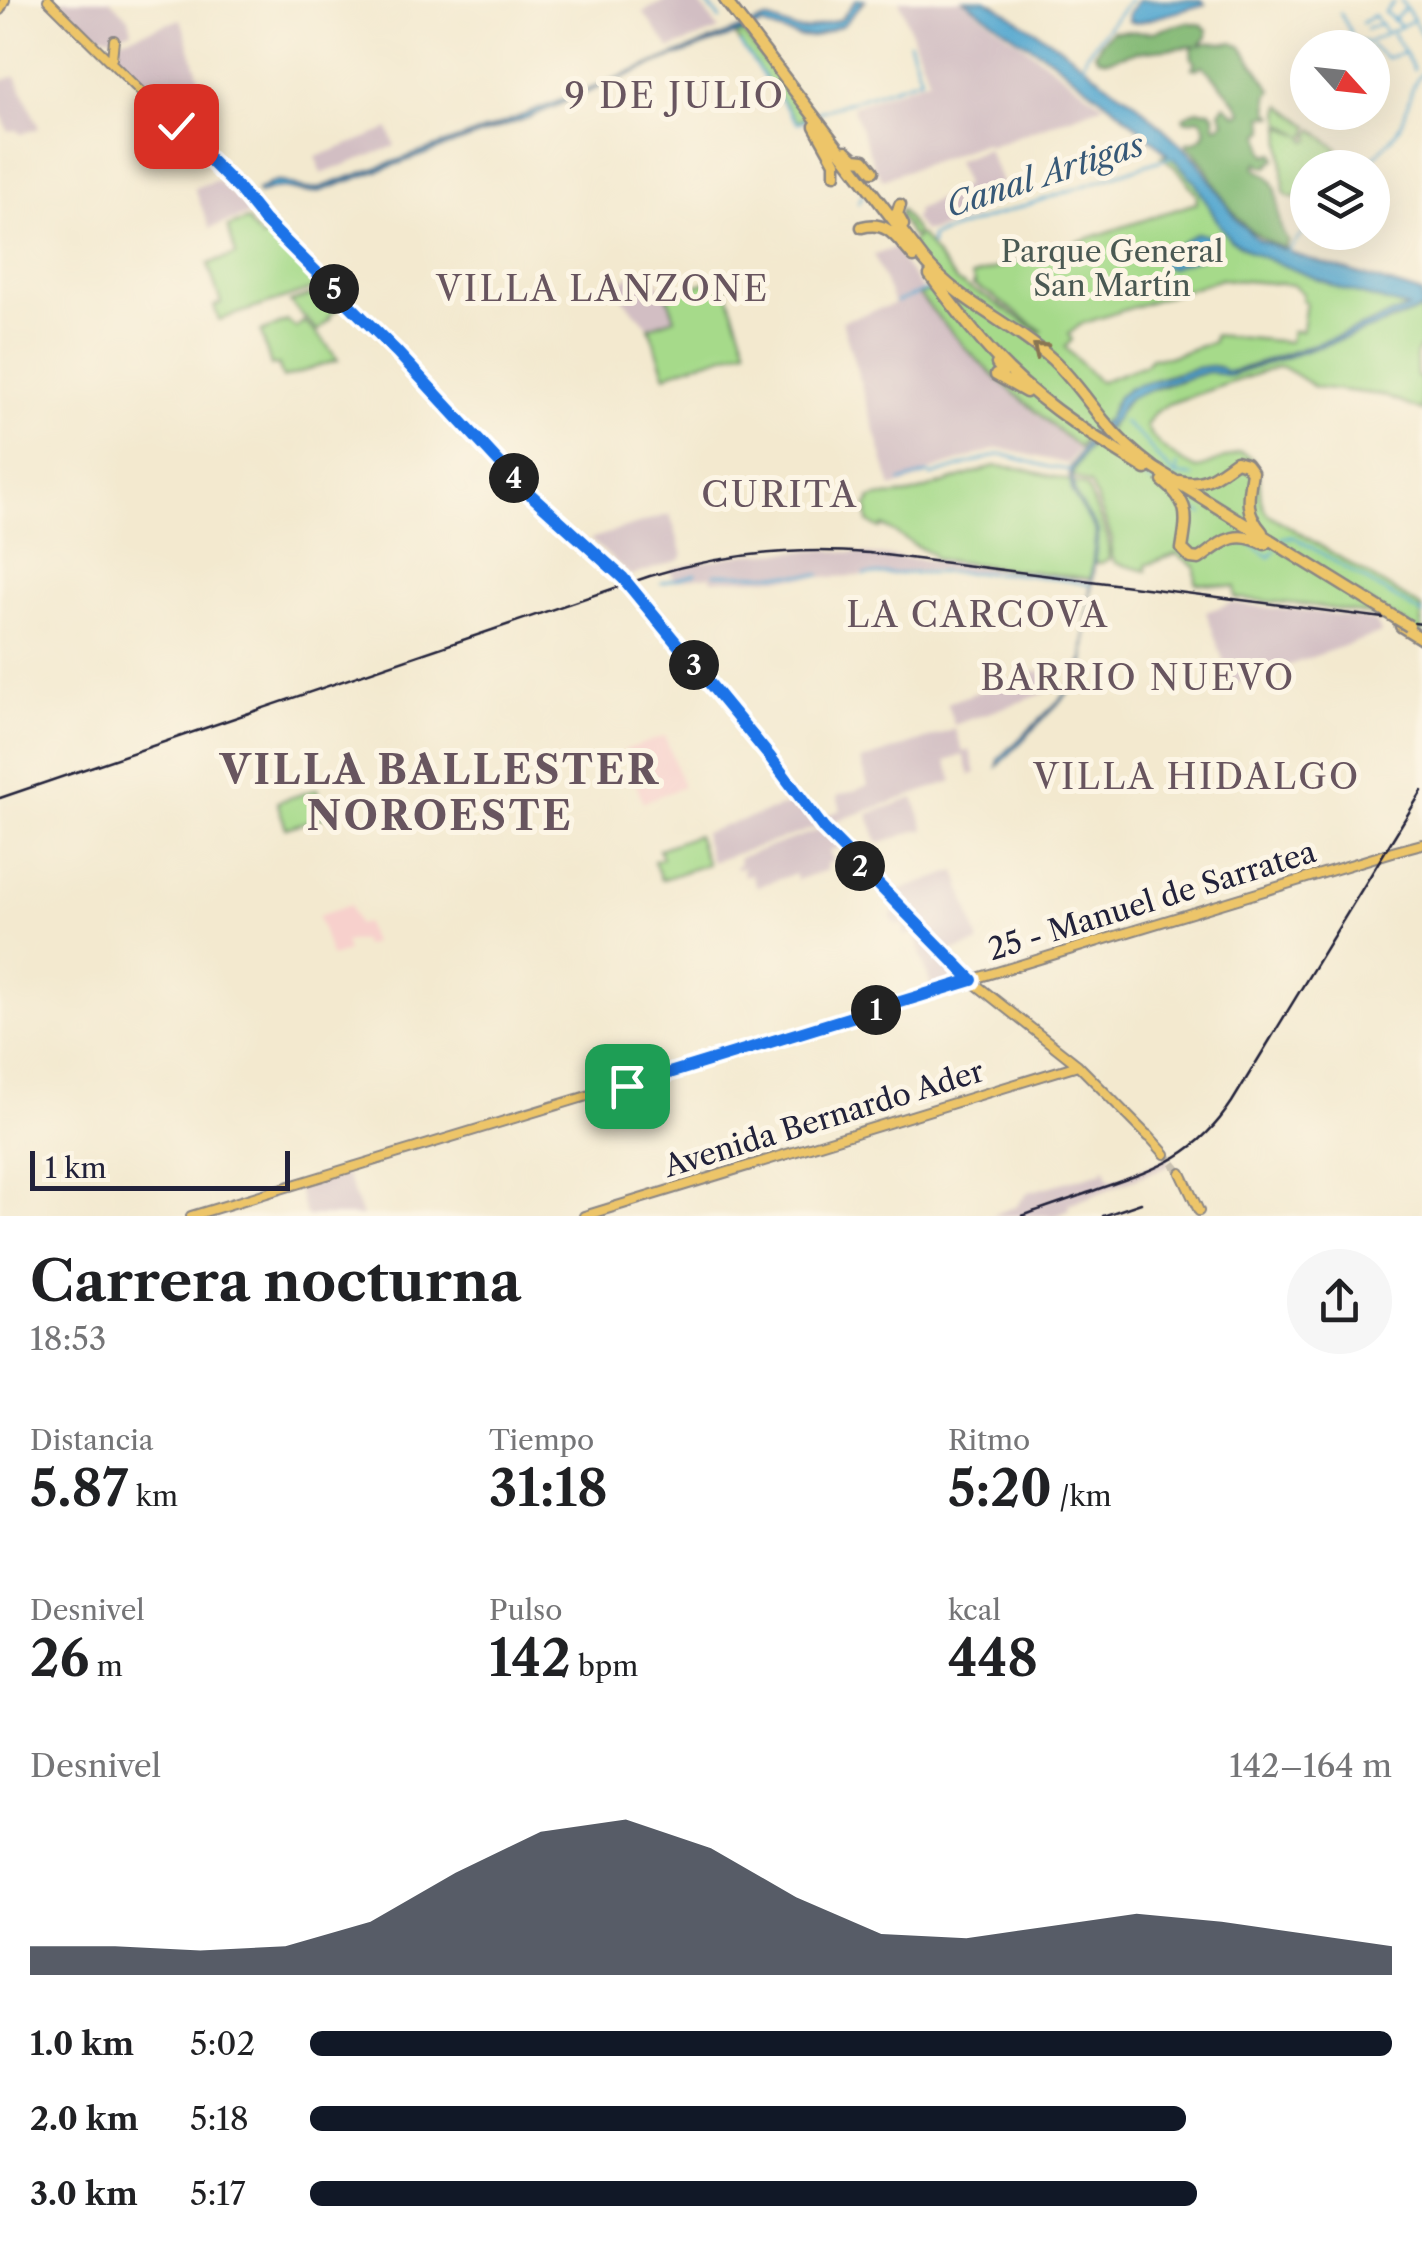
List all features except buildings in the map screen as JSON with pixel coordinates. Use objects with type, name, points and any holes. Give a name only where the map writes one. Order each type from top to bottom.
[{"type":"highway","points":[[723,0],[958,311],[1008,370],[1092,436],[1422,636]]},
{"type":"highway","points":[[813,118],[836,162],[834,170]]},
{"type":"highway","points":[[813,118],[852,157],[864,160],[874,171]]},
{"type":"highway","points":[[900,205],[896,214],[923,262]]},
{"type":"highway","points":[[862,227],[876,224],[886,228],[969,302],[1020,334],[1072,380],[1106,424],[1183,502],[1187,522],[1182,550],[1191,558],[1200,558],[1222,542],[1237,537],[1281,549]]},
{"type":"highway","points":[[1153,471],[1194,484],[1211,480],[1236,462],[1246,464],[1252,472],[1247,498],[1251,518],[1281,549]]},
{"type":"main road","points":[[0,10],[2,0]]},
{"type":"main road","points":[[50,0],[235,178],[266,216],[584,540]]},
{"type":"main road","points":[[50,0],[397,352],[520,485],[625,578],[824,829],[971,980],[1078,1065],[1165,1154]]},
{"type":"main road","points":[[112,58],[114,40]]},
{"type":"main road","points":[[195,1216],[1419,844]]},
{"type":"main road","points":[[195,1216],[971,980]]},
{"type":"main road","name":"Avenida Bernardo Ader","points":[[584,1216],[1078,1065]]},
{"type":"main road","points":[[1180,1173],[1200,1214]]},
{"type":"shaded area","points":[[60,0],[110,0],[129,18],[132,30],[112,37],[92,33]]},
{"type":"shaded area","points":[[666,0],[697,0],[719,30],[670,49],[643,12]]},
{"type":"shaded area","points":[[899,0],[961,0],[1104,105],[883,179],[852,106],[929,79]]},
{"type":"shaded area","points":[[181,19],[207,103],[177,114],[114,52],[116,41]]},
{"type":"shaded area","points":[[16,76],[39,128],[21,134],[8,131],[0,110],[0,81]]},
{"type":"shaded area","points":[[389,129],[395,146],[321,174],[316,157]]},
{"type":"shaded area","points":[[987,149],[1008,195],[998,204],[973,213],[974,217],[923,231],[913,218],[916,210],[965,185],[956,161]]},
{"type":"shaded area","points":[[217,180],[252,214],[210,228],[194,188]]},
{"type":"shaded area","points":[[897,247],[902,262],[922,289],[919,295],[970,353],[1079,448],[1068,464],[999,448],[892,488],[842,321],[894,304],[874,255]]},
{"type":"shaded area","points":[[652,268],[676,318],[649,327],[615,290],[629,276]]},
{"type":"shaded area","points":[[670,514],[683,555],[680,560],[631,576],[590,539]]},
{"type":"shaded area","points":[[826,550],[1090,582],[998,571],[929,570],[902,575],[712,580],[710,576],[675,581],[670,569],[744,554]]},
{"type":"shaded area","points":[[1231,603],[1365,619],[1376,622],[1381,633],[1232,685],[1206,612]]},
{"type":"shaded area","points":[[1042,672],[1048,692],[954,725],[947,703]]},
{"type":"shaded area","points":[[955,729],[963,752],[970,750],[976,773],[970,775],[963,755],[946,761],[953,781],[828,824],[825,816],[841,810],[837,796],[868,786],[861,761]]},
{"type":"shaded area","points":[[665,736],[683,787],[643,802],[624,750]]},
{"type":"shaded area","points":[[914,798],[925,830],[878,844],[868,814]]},
{"type":"shaded area","points":[[800,801],[818,827],[711,862],[703,833]]},
{"type":"shaded area","points":[[821,829],[840,848],[829,851],[833,861],[826,864],[827,870],[797,880],[794,874],[756,887],[751,874],[744,876],[744,867],[736,869],[740,864],[738,858]]},
{"type":"shaded area","points":[[956,871],[979,943],[945,954],[962,974],[952,983],[932,989],[914,934],[905,936],[903,926],[890,916],[902,906],[892,893]]},
{"type":"shaded area","points":[[350,905],[357,925],[365,923],[372,943],[363,946],[361,940],[344,942],[347,952],[331,957],[318,916]]},
{"type":"shaded area","points":[[1167,1159],[1171,1164],[1069,1205],[1070,1210],[1056,1216],[990,1216],[1016,1206],[1028,1192],[1102,1172],[1102,1168],[1109,1180],[1118,1179]]},
{"type":"shaded area","points":[[346,1174],[362,1216],[306,1216],[297,1188]]},
{"type":"green space","points":[[1187,22],[1207,30],[1207,37],[1199,46],[1233,42],[1242,47],[1272,90],[1268,96],[1269,111],[1274,116],[1263,116],[1266,130],[1261,133],[1264,151],[1267,155],[1274,153],[1276,158],[1267,167],[1258,162],[1255,166],[1274,184],[1280,222],[1289,242],[1287,249],[1261,238],[1242,223],[1187,146],[1201,138],[1205,128],[1200,119],[1185,121],[1183,117],[1197,110],[1210,111],[1219,126],[1224,121],[1220,112],[1225,105],[1237,115],[1242,112],[1202,65],[1192,68],[1195,62],[1191,48],[1196,46],[1135,52],[1108,60],[1095,53],[1112,31],[1153,32]]},
{"type":"green space","points":[[743,33],[807,117],[797,122],[735,36]]},
{"type":"green space","points":[[1282,105],[1290,111],[1290,128],[1282,123]]},
{"type":"green space","points":[[1281,126],[1302,135],[1294,130],[1309,130],[1304,136],[1307,141],[1315,130],[1338,149],[1290,150],[1290,197],[1284,192]]},
{"type":"green space","name":"Parque General San Martín","points":[[1168,154],[1188,174],[1225,231],[1244,248],[1343,289],[1408,308],[1237,370],[1226,372],[1214,366],[1192,369],[1122,393],[1136,395],[1207,372],[1229,376],[1422,311],[1422,344],[1416,353],[1417,377],[1422,378],[1422,411],[1382,395],[1315,387],[1277,367],[1168,404],[1153,414],[1146,426],[1161,446],[1197,469],[1240,452],[1250,457],[1258,471],[1267,513],[1422,608],[1422,634],[1360,597],[1362,605],[1383,617],[1235,598],[1235,587],[1196,583],[1195,566],[1177,554],[1146,565],[1146,571],[1115,563],[1112,539],[1094,492],[1090,484],[1072,476],[1083,455],[1111,427],[1128,399],[1115,402],[1107,420],[1091,430],[1079,448],[995,377],[919,295],[931,288],[903,252],[916,237],[911,236],[899,216],[901,210],[917,236],[957,282],[1042,331],[973,285],[972,276],[1196,203],[1197,195],[1162,156]],"holes":[[[1220,279],[1294,285],[1306,301],[1302,331],[1292,331],[1290,342],[1214,335],[1213,342],[1168,357],[1151,358],[1145,365],[1099,382],[1065,347],[1072,340],[1069,334],[1081,324]]]},
{"type":"green space","points":[[248,220],[262,238],[271,230],[325,285],[219,320],[214,306],[221,303],[208,264],[236,255],[228,227]]},
{"type":"green space","points":[[722,277],[747,348],[666,376],[649,327],[675,318],[667,295]]},
{"type":"green space","points":[[327,290],[343,305],[318,331],[290,302]]},
{"type":"green space","points":[[287,321],[296,328],[304,321],[338,360],[283,378],[278,364],[271,366],[261,332]]},
{"type":"green space","points":[[995,466],[1070,481],[1075,493],[1072,481],[1087,487],[1108,538],[1109,559],[1095,563],[1094,555],[1091,579],[935,559],[883,526],[880,529],[868,522],[870,499],[914,493]]},
{"type":"green space","points":[[317,789],[326,816],[286,828],[277,802]]},
{"type":"green space","points":[[697,835],[707,864],[661,880],[654,861],[662,858],[659,849]]},
{"type":"water","points":[[856,0],[865,0],[843,25],[813,37],[799,37],[762,25],[657,63],[527,118],[321,191],[257,191],[279,182],[305,189],[319,188],[496,126],[763,20],[806,30],[841,19]]},
{"type":"water","points":[[964,0],[994,4],[1134,101],[1197,160],[1237,221],[1258,240],[1422,294],[1422,311],[1228,376],[1207,372],[1129,398],[1114,421],[1093,439],[1072,472],[1075,495],[1098,531],[1088,611],[1096,531],[1072,492],[1069,470],[1092,433],[1107,420],[1118,397],[1128,388],[1197,368],[1211,366],[1226,372],[1237,371],[1408,308],[1342,289],[1252,253],[1230,239],[1195,182],[1178,163],[1123,114],[1050,58]]},
{"type":"water","points":[[1138,0],[1202,0],[1205,4],[1136,23],[1129,21],[1128,14]]},
{"type":"water","points":[[1197,233],[1214,240],[1218,245],[1215,250],[1171,268],[1156,260],[1154,249],[1176,246]]},
{"type":"water","points":[[1086,636],[1084,663],[1079,678],[1069,692],[998,766],[999,759],[1067,693],[1083,661]]},
{"type":"waterway","points":[[704,0],[720,19]]},
{"type":"waterway","points":[[1082,67],[1087,53],[1130,0]]},
{"type":"waterway","points":[[1340,13],[1354,39],[1367,43],[1414,20],[1401,0]]},
{"type":"waterway","points":[[1394,2],[1385,12],[1400,26]]},
{"type":"waterway","points":[[1393,21],[1405,8]]},
{"type":"waterway","points":[[1362,23],[1374,15],[1384,30]]},
{"type":"waterway","points":[[1415,23],[1422,36]]},
{"type":"waterway","points":[[1366,29],[1378,25]]},
{"type":"waterway","points":[[1393,34],[1414,69]]},
{"type":"waterway","points":[[816,113],[921,78],[909,42]]},
{"type":"waterway","points":[[740,43],[797,123],[808,119]]},
{"type":"waterway","points":[[1390,57],[1404,53]]},
{"type":"waterway","points":[[1381,150],[1398,130],[1422,72]]},
{"type":"waterway","name":"Canal Artigas","points":[[931,245],[931,237],[1173,156]]},
{"type":"waterway","points":[[859,203],[863,193]]},
{"type":"waterway","points":[[894,242],[905,255]]},
{"type":"waterway","points":[[1286,253],[1290,249]]},
{"type":"waterway","name":"Canal Artigas","points":[[896,302],[931,289],[911,260]]},
{"type":"waterway","points":[[1123,422],[1176,476]]},
{"type":"waterway","points":[[931,476],[1001,454],[1070,470]]},
{"type":"waterway","points":[[1116,460],[1166,490]]},
{"type":"waterway","points":[[1177,465],[1177,475],[1193,477]]},
{"type":"waterway","points":[[900,482],[931,475]]},
{"type":"waterway","points":[[1187,506],[1203,514]]},
{"type":"waterway","points":[[1281,540],[1294,537],[1422,614]]},
{"type":"waterway","points":[[1239,543],[1249,543],[1270,557],[1275,550]]},
{"type":"waterway","points":[[661,583],[696,574]]},
{"type":"waterway","points":[[715,574],[820,575]]},
{"type":"waterway","points":[[864,575],[1007,574],[1090,585]]},
{"type":"tunnel","points":[[1165,1154],[1181,1173]]},
{"type":"railway","points":[[0,798],[650,576],[731,557],[813,551],[869,553],[1383,618]]},
{"type":"railway","points":[[1414,623],[1422,624]]},
{"type":"railway","points":[[1022,1216],[1160,1165],[1206,1135],[1232,1102],[1422,791]]},
{"type":"railway","points":[[1103,1216],[1141,1203]]},
{"type":"district","name":"9 DE JULIO","points":[[675,96]]},
{"type":"district","name":"VILLA LANZONE","points":[[603,289]]},
{"type":"district","name":"CURITA","points":[[780,495]]},
{"type":"district","name":"LA CARCOVA","points":[[978,615]]},
{"type":"district","name":"BARRIO NUEVO","points":[[1138,678]]},
{"type":"district","name":"VILLA HIDALGO","points":[[1197,777]]},
{"type":"district","name":"VILLA BALLESTER NOROESTE","points":[[440,793]]},
{"type":"route","points":[[176,126],[397,352],[520,485],[623,578],[824,829],[972,980],[627,1086]]}]
